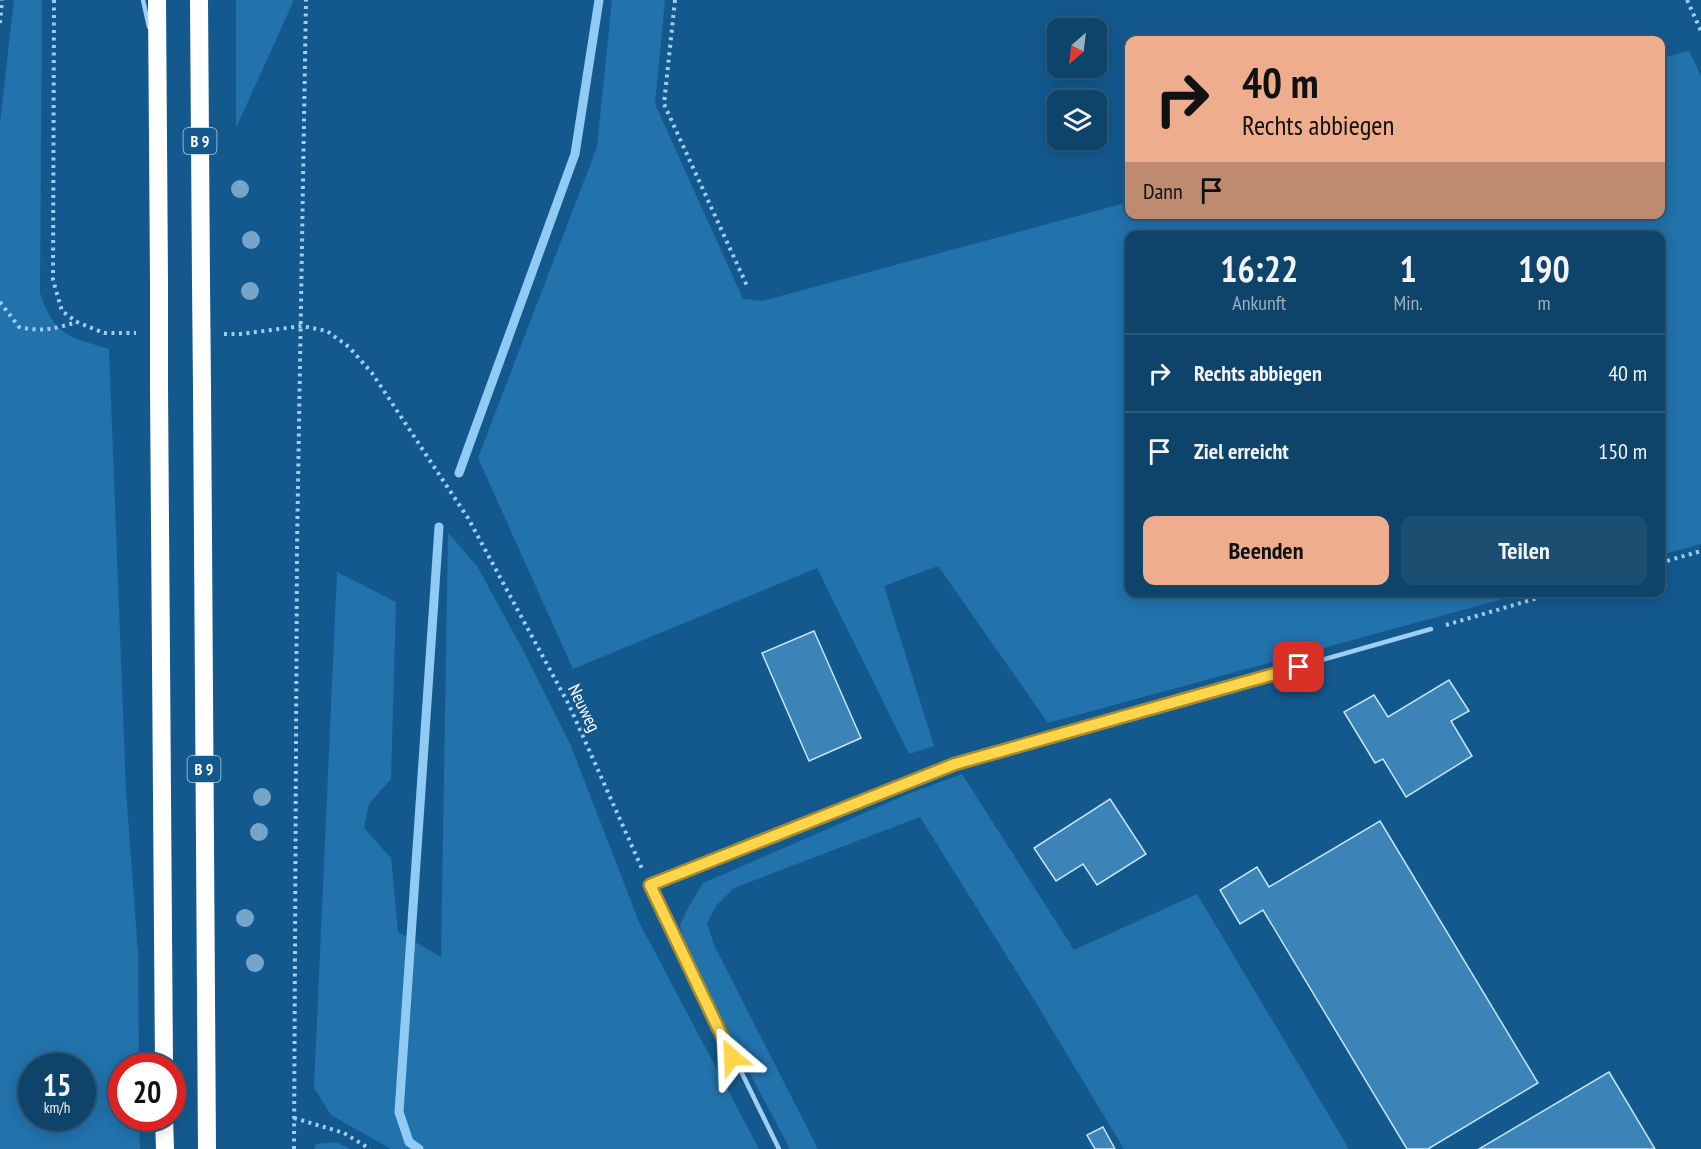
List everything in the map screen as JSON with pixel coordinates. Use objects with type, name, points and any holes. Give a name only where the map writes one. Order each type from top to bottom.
[{"type":"highway","name":"B 9","points":[[157,0],[164,1053]]},
{"type":"highway","name":"B 9","points":[[199,0],[207,1149]]},
{"type":"highway","points":[[164,1131],[165,1149]]},
{"type":"lane","points":[[143,0],[158,61]]},
{"type":"lane","points":[[779,1149],[650,885],[955,764],[1431,629]]},
{"type":"path","points":[[0,23],[2,0]]},
{"type":"path","points":[[54,0],[53,280],[62,310],[77,322],[104,333]]},
{"type":"path","points":[[294,1149],[297,547],[306,0]]},
{"type":"path","points":[[675,0],[664,104],[748,288]]},
{"type":"path","points":[[1687,0],[1701,31]]},
{"type":"path","points":[[0,302],[19,327],[35,331],[53,330],[77,322]]},
{"type":"path","name":"Neuweg","points":[[240,334],[302,327],[327,331],[350,347],[372,373],[468,518],[569,705],[650,885]]},
{"type":"path","points":[[1665,562],[1701,551]]},
{"type":"path","points":[[1431,629],[1541,597]]},
{"type":"path","points":[[294,1118],[344,1133],[370,1149]]},
{"type":"shaded area","points":[[14,0],[42,0],[40,293],[51,318],[65,333],[109,349],[126,791],[138,953],[139,1053],[108,1053],[108,1131],[139,1131],[140,1149],[0,1149],[0,123]]},
{"type":"shaded area","points":[[236,0],[294,0],[236,128]]},
{"type":"shaded area","points":[[612,0],[665,0],[655,104],[743,299],[762,301],[1125,203],[1125,219],[1665,219],[1665,57],[1689,51],[1701,76],[1701,544],[1665,554],[1665,231],[1125,231],[1125,597],[1510,597],[1048,723],[938,566],[884,586],[934,746],[909,754],[817,568],[573,669],[478,458],[597,147]]},
{"type":"shaded area","points":[[448,533],[477,566],[523,650],[571,746],[639,922],[759,1149],[391,1149],[331,1115],[314,1088],[337,572],[396,602],[391,779],[369,804],[364,828],[391,858],[398,932],[441,957]]},
{"type":"shaded area","points":[[962,774],[1074,950],[1197,894],[1349,1149],[1124,1149],[920,817],[734,888],[717,905],[707,923],[714,945],[818,1149],[790,1149],[686,953],[680,925],[703,883],[908,794]]},
{"type":"shaded area","points":[[337,1142],[350,1149],[314,1149],[316,1144]]},
{"type":"building","points":[[814,631],[861,738],[809,761],[762,653]]},
{"type":"building","points":[[1449,680],[1469,711],[1451,721],[1472,756],[1406,797],[1383,759],[1375,763],[1344,712],[1374,695],[1388,717]]},
{"type":"building","points":[[1110,799],[1146,854],[1097,885],[1083,864],[1056,881],[1034,848]]},
{"type":"building","points":[[1380,821],[1538,1083],[1428,1149],[1407,1149],[1263,910],[1240,924],[1220,890],[1257,867],[1269,887]]},
{"type":"building","points":[[1609,1072],[1655,1149],[1479,1149]]},
{"type":"building","points":[[1103,1127],[1115,1149],[1095,1149],[1087,1135]]},
{"type":"waterway","points":[[459,473],[575,154],[599,0]]},
{"type":"waterway","points":[[419,1149],[409,1142],[399,1112],[439,527]]},
{"type":"route","points":[[732,1057],[650,885],[955,764],[1299,667]]}]
